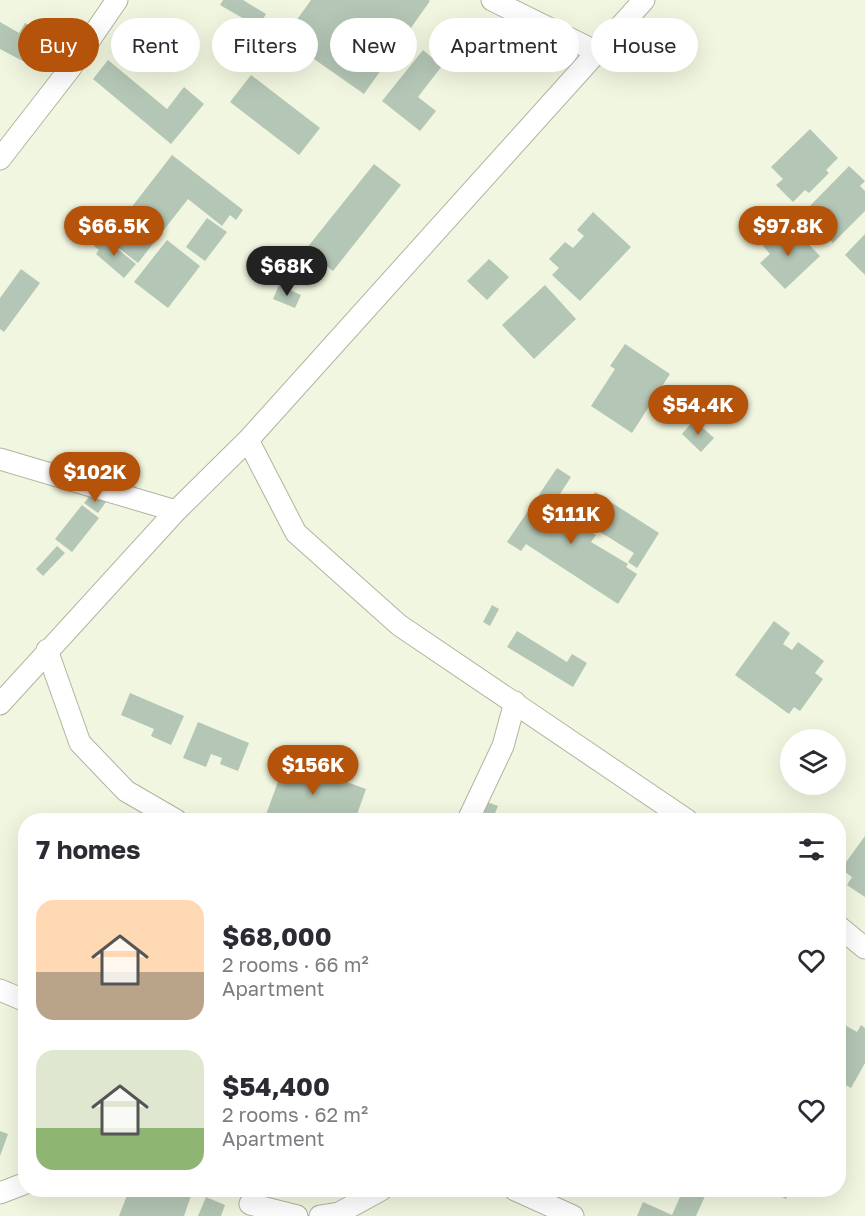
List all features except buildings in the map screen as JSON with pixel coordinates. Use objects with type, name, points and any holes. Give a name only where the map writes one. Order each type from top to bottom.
[{"type":"street","points":[[0,159],[69,70],[117,0]]},
{"type":"street","points":[[492,0],[591,49]]},
{"type":"street","points":[[628,18],[644,0]]},
{"type":"street","points":[[0,704],[176,511],[248,440],[591,59]]},
{"type":"street","points":[[248,440],[296,533],[399,626],[677,813]]},
{"type":"street","points":[[0,459],[176,511]]},
{"type":"street","points":[[47,650],[80,743],[126,791],[164,813]]},
{"type":"street","points":[[471,813],[503,746],[515,702]]},
{"type":"street","points":[[846,933],[865,948]]},
{"type":"street","points":[[0,990],[18,998]]},
{"type":"street","points":[[0,1194],[18,1186]]},
{"type":"street","points":[[320,1216],[339,1213],[368,1197]]},
{"type":"street","points":[[369,1216],[378,1197]]},
{"type":"street","points":[[531,1197],[573,1216]]},
{"type":"street","points":[[250,1203],[297,1216]]}]
